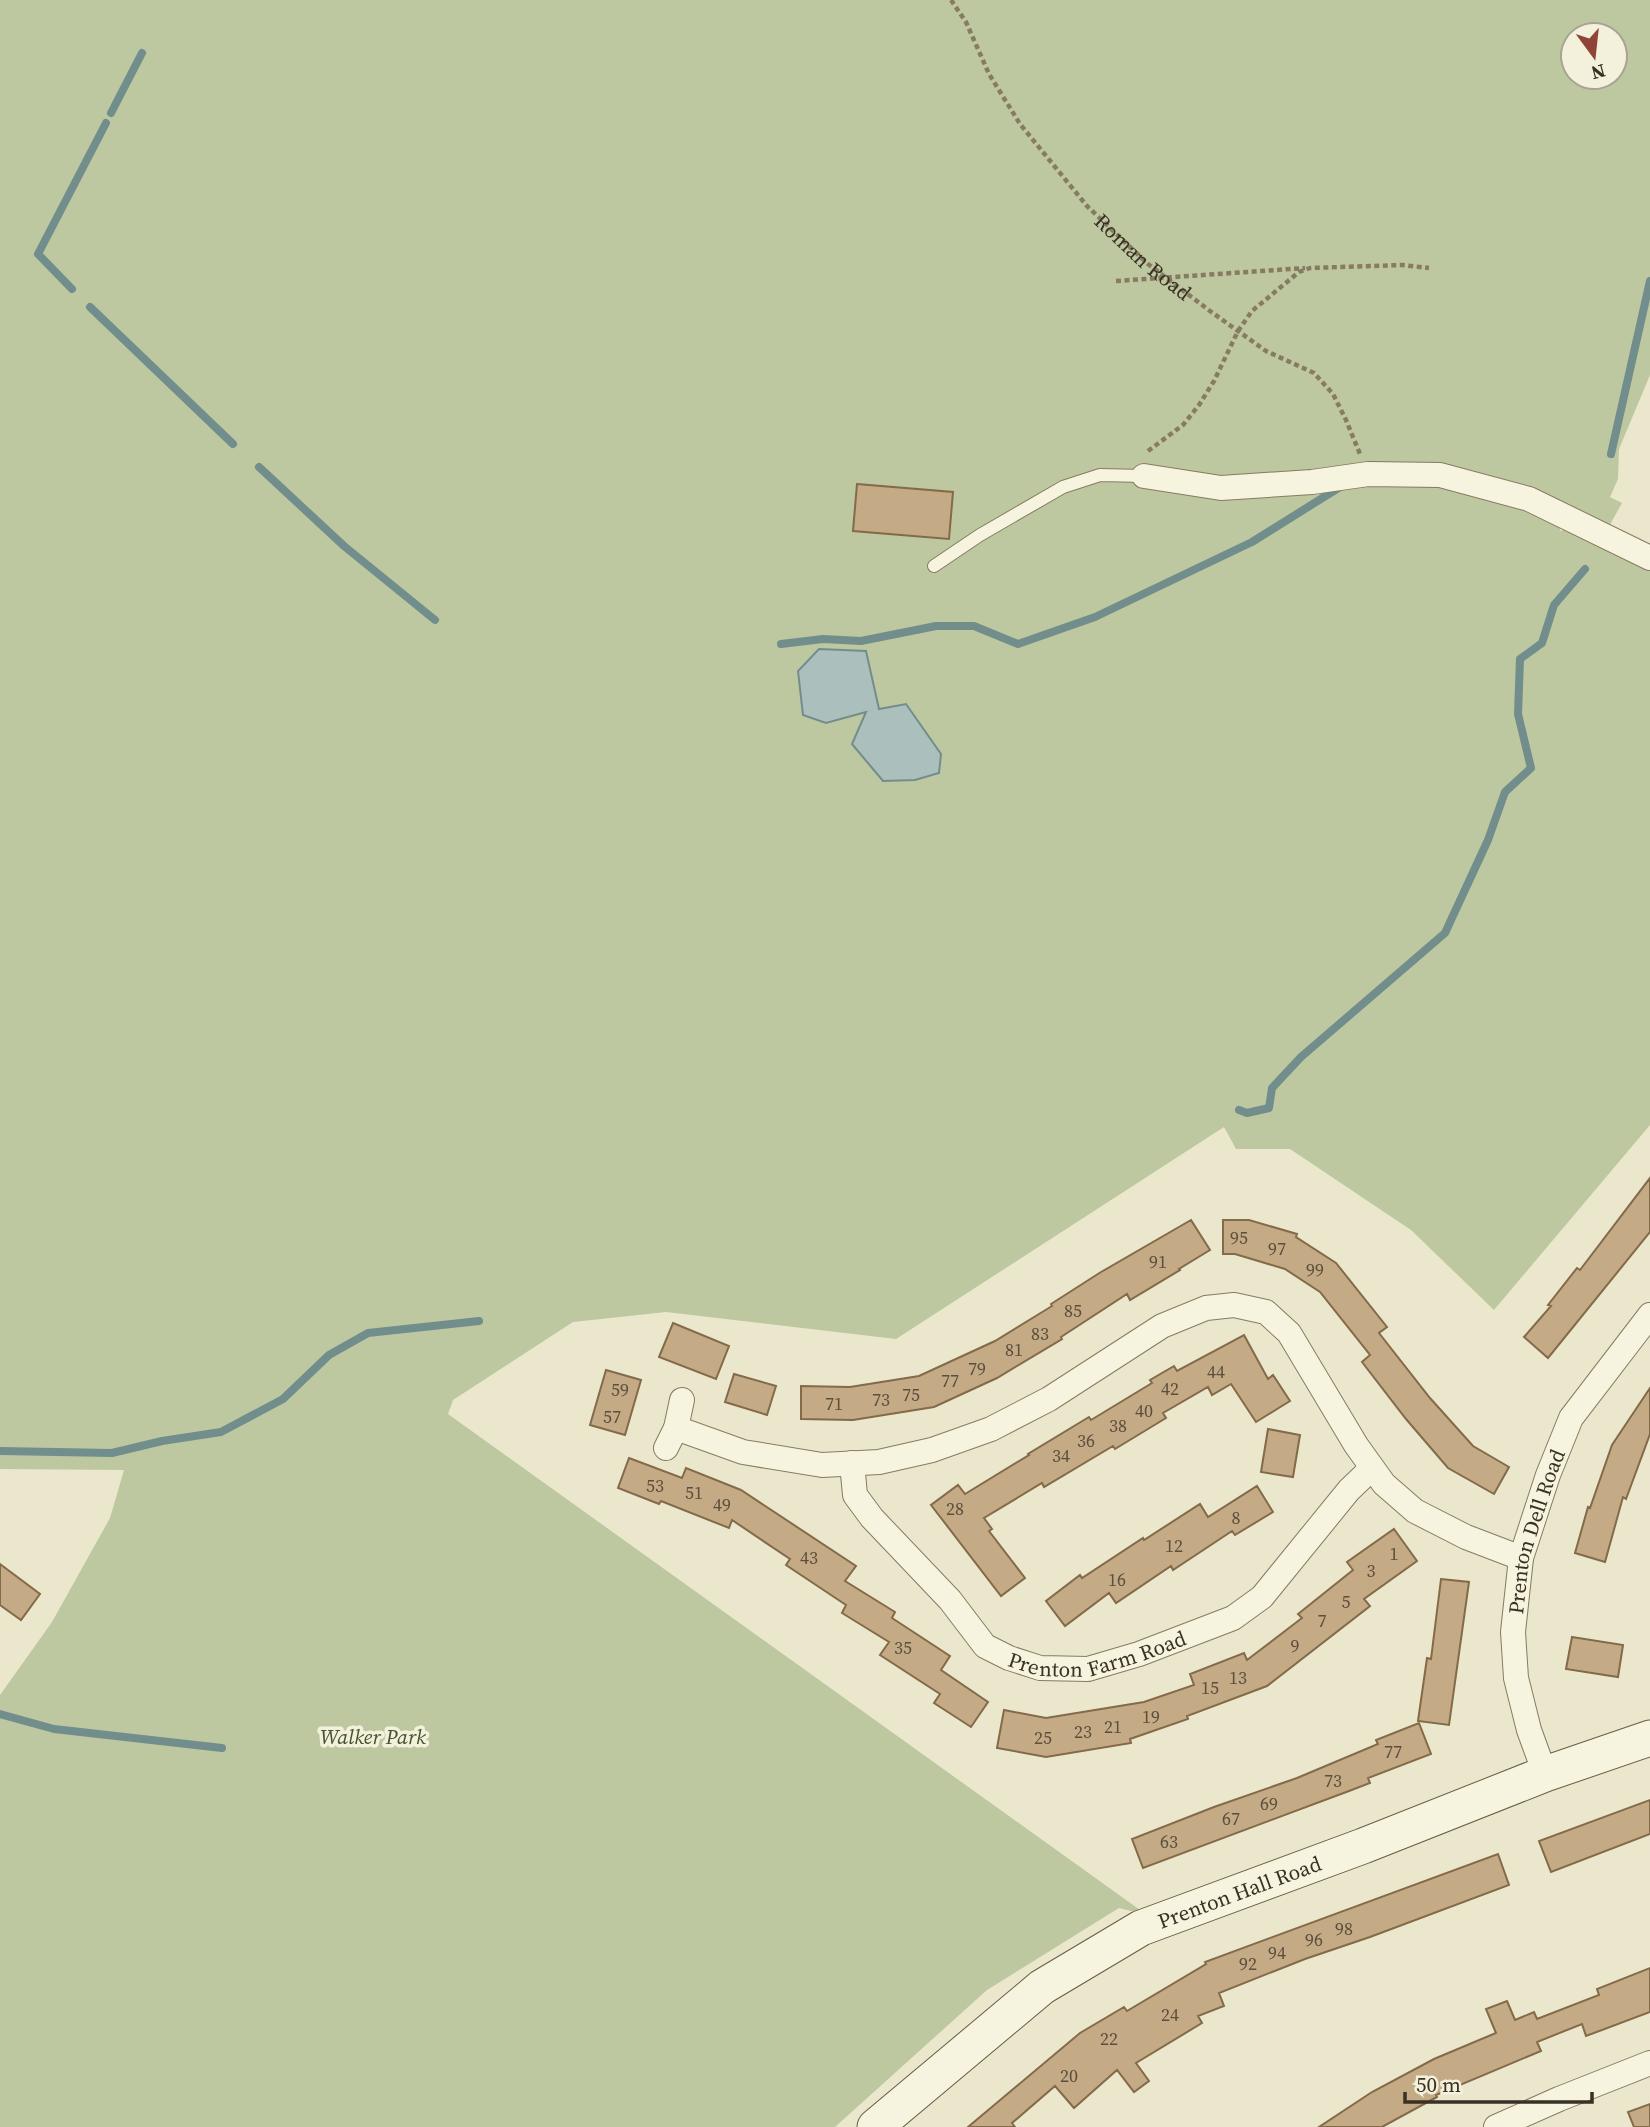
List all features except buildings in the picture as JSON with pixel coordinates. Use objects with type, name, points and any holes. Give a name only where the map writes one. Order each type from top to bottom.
[{"type":"street","points":[[1144,465],[1221,488],[1312,482],[1368,474],[1440,475],[1529,499],[1650,558]]},
{"type":"street","points":[[682,1400],[671,1438],[822,1465],[879,1462],[932,1450],[991,1429],[1049,1399],[1162,1326],[1206,1308],[1234,1305],[1266,1312],[1289,1333],[1356,1445],[1384,1484],[1415,1511],[1466,1537],[1521,1558]]},
{"type":"street","name":"Prenton Dell Road","points":[[1545,1774],[1529,1730],[1516,1678],[1513,1632],[1521,1558],[1548,1475],[1571,1418],[1650,1315]]},
{"type":"street","name":"Prenton Farm Road","points":[[852,1463],[855,1495],[872,1518],[950,1600],[985,1646],[1009,1658],[1040,1668],[1088,1669],[1139,1654],[1233,1618],[1262,1597],[1349,1490],[1372,1468]]},
{"type":"street","name":"Prenton Hall Road","points":[[876,2127],[1042,1987],[1141,1928],[1363,1846],[1545,1774],[1650,1738]]},
{"type":"street","points":[[1496,2127],[1559,2098],[1650,2063]]},
{"type":"lane","points":[[934,566],[980,535],[1063,487],[1144,465]]},
{"type":"path","name":"Roman Road","points":[[951,0],[966,22],[989,74],[1020,124],[1087,206],[1148,264],[1238,331],[1266,351],[1314,373],[1333,394],[1368,474]]},
{"type":"path","points":[[1116,281],[1310,268],[1402,265],[1429,268]]},
{"type":"path","points":[[1144,465],[1199,405],[1238,331],[1252,311],[1299,272],[1310,268]]},
{"type":"green space","name":"Walker Park","points":[[0,0],[1650,0],[1650,375],[1619,449],[1618,479],[1610,497],[1622,503],[1607,530],[1562,509],[1560,531],[1569,528],[1650,567],[1650,1125],[1494,1310],[1411,1230],[1290,1149],[1236,1149],[1224,1127],[896,1339],[666,1312],[573,1322],[453,1400],[448,1414],[1147,1915],[1119,1908],[987,1990],[835,2127],[0,2127],[0,1695],[52,1622],[110,1518],[124,1470],[0,1469]]},
{"type":"shaded area","points":[[819,649],[866,651],[879,709],[906,704],[941,754],[939,773],[915,780],[883,781],[852,744],[866,712],[826,723],[803,715],[798,671]]},
{"type":"waterway","points":[[111,113],[142,53]]},
{"type":"waterway","points":[[72,289],[38,254],[106,123]]},
{"type":"waterway","points":[[1611,454],[1650,281]]},
{"type":"waterway","points":[[90,307],[233,444]]},
{"type":"waterway","points":[[259,467],[344,546],[435,620]]},
{"type":"waterway","points":[[781,644],[823,639],[861,641],[936,626],[974,626],[1018,644],[1095,617],[1252,542],[1340,487]]},
{"type":"waterway","points":[[1239,1110],[1247,1113],[1269,1108],[1272,1088],[1301,1057],[1445,933],[1488,840],[1505,792],[1531,768],[1518,714],[1520,659],[1542,643],[1554,605],[1585,569]]},
{"type":"waterway","points":[[0,1451],[112,1453],[162,1441],[221,1432],[283,1399],[329,1355],[368,1333],[479,1321]]},
{"type":"waterway","points":[[0,1714],[54,1729],[222,1748]]}]
